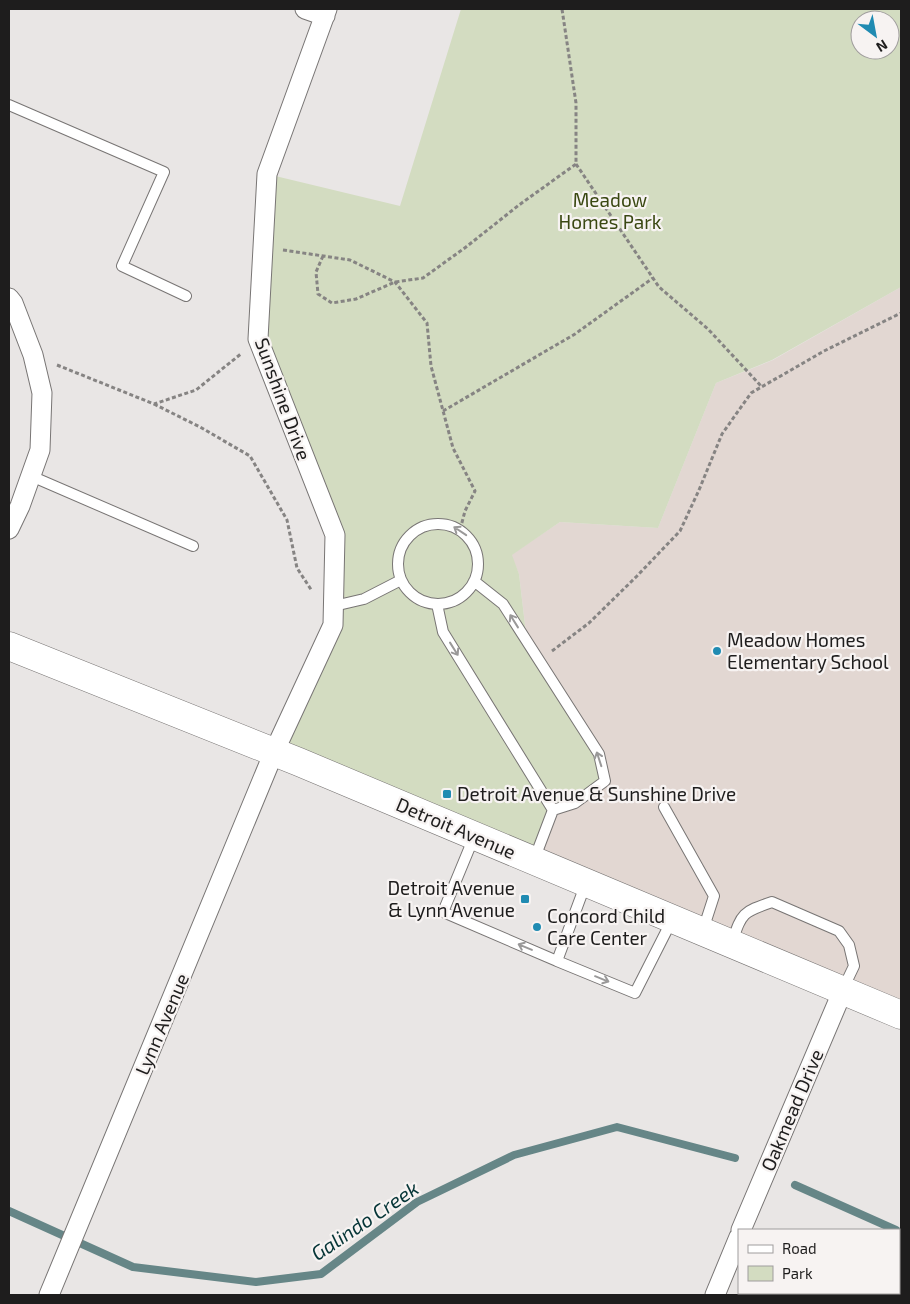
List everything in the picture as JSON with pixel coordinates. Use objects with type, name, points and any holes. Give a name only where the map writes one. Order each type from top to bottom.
[{"type":"street","points":[[306,9],[326,12]]},
{"type":"street","name":"Sunshine Drive","points":[[274,752],[333,625],[335,535],[258,339],[267,174],[326,12]]},
{"type":"street","points":[[9,298],[13,303],[33,355],[42,393],[40,450],[20,506],[9,529]]},
{"type":"street","name":"Detroit Avenue","points":[[9,646],[274,752],[843,990],[899,1010]]},
{"type":"street","name":"Lynn Avenue","points":[[49,1295],[274,752]]},
{"type":"street","name":"Oakmead Drive","points":[[741,1229],[843,990]]},
{"type":"street","points":[[715,1295],[738,1239]]},
{"type":"lane","points":[[9,105],[164,172],[122,266],[186,296]]},
{"type":"lane","points":[[31,476],[193,546]]},
{"type":"lane","points":[[438,523],[450,525],[460,530],[469,537],[475,547],[478,558],[478,570],[468,590],[459,598],[437,604],[415,597],[400,580],[398,558],[401,546],[412,533],[427,525],[438,523]]},
{"type":"lane","points":[[334,606],[364,599],[400,580]]},
{"type":"lane","points":[[474,581],[503,604],[599,754],[605,781],[575,803],[553,810]]},
{"type":"lane","points":[[437,604],[443,632],[553,810]]},
{"type":"lane","points":[[664,807],[714,896],[703,931]]},
{"type":"lane","points":[[534,861],[553,810]]},
{"type":"lane","points":[[474,836],[443,912],[556,961],[635,993],[672,918]]},
{"type":"lane","points":[[556,961],[586,882]]},
{"type":"lane","points":[[732,944],[741,918],[753,909],[772,902],[839,931],[849,945],[854,966],[843,990]]},
{"type":"path","points":[[562,9],[576,103],[576,164],[659,287],[708,329],[762,387]]},
{"type":"path","points":[[323,256],[316,272],[318,294],[332,303],[356,299],[396,282],[424,278],[576,164]]},
{"type":"path","points":[[263,247],[350,260],[396,282],[427,323],[431,366],[453,448],[475,491],[465,511],[460,530]]},
{"type":"path","points":[[443,411],[575,334],[653,278]]},
{"type":"path","points":[[539,661],[589,623],[680,531],[722,434],[751,393],[824,351],[901,313]]},
{"type":"path","points":[[154,404],[196,390],[258,339]]},
{"type":"path","points":[[33,355],[154,404],[200,427],[250,456],[287,520],[297,568],[313,592]]},
{"type":"shaded area","name":"Meadow Homes Elementary School","points":[[901,287],[901,1014],[534,861],[527,641],[519,574],[511,555],[560,522],[658,528],[716,383],[773,360]]},
{"type":"green space","name":"Meadow Homes Park","points":[[461,9],[901,9],[901,287],[772,360],[716,383],[658,528],[560,522],[512,555],[519,574],[527,642],[599,754],[605,781],[554,811],[534,861],[274,752],[333,625],[335,535],[258,339],[267,174],[400,206]]},
{"type":"waterway","name":"Galindo Creek","points":[[9,1211],[133,1267],[256,1282],[321,1274],[417,1202],[514,1155],[617,1127],[735,1158]]},
{"type":"waterway","name":"Galindo Creek","points":[[795,1185],[894,1229]]},
{"type":"place","name":"Meadow Homes Elementary School","points":[[717,651]]},
{"type":"place","name":"Detroit Avenue & Sunshine Drive","points":[[447,794]]},
{"type":"place","name":"Detroit Avenue & Lynn Avenue","points":[[525,899]]},
{"type":"place","name":"Concord Child Care Center","points":[[537,927]]}]
